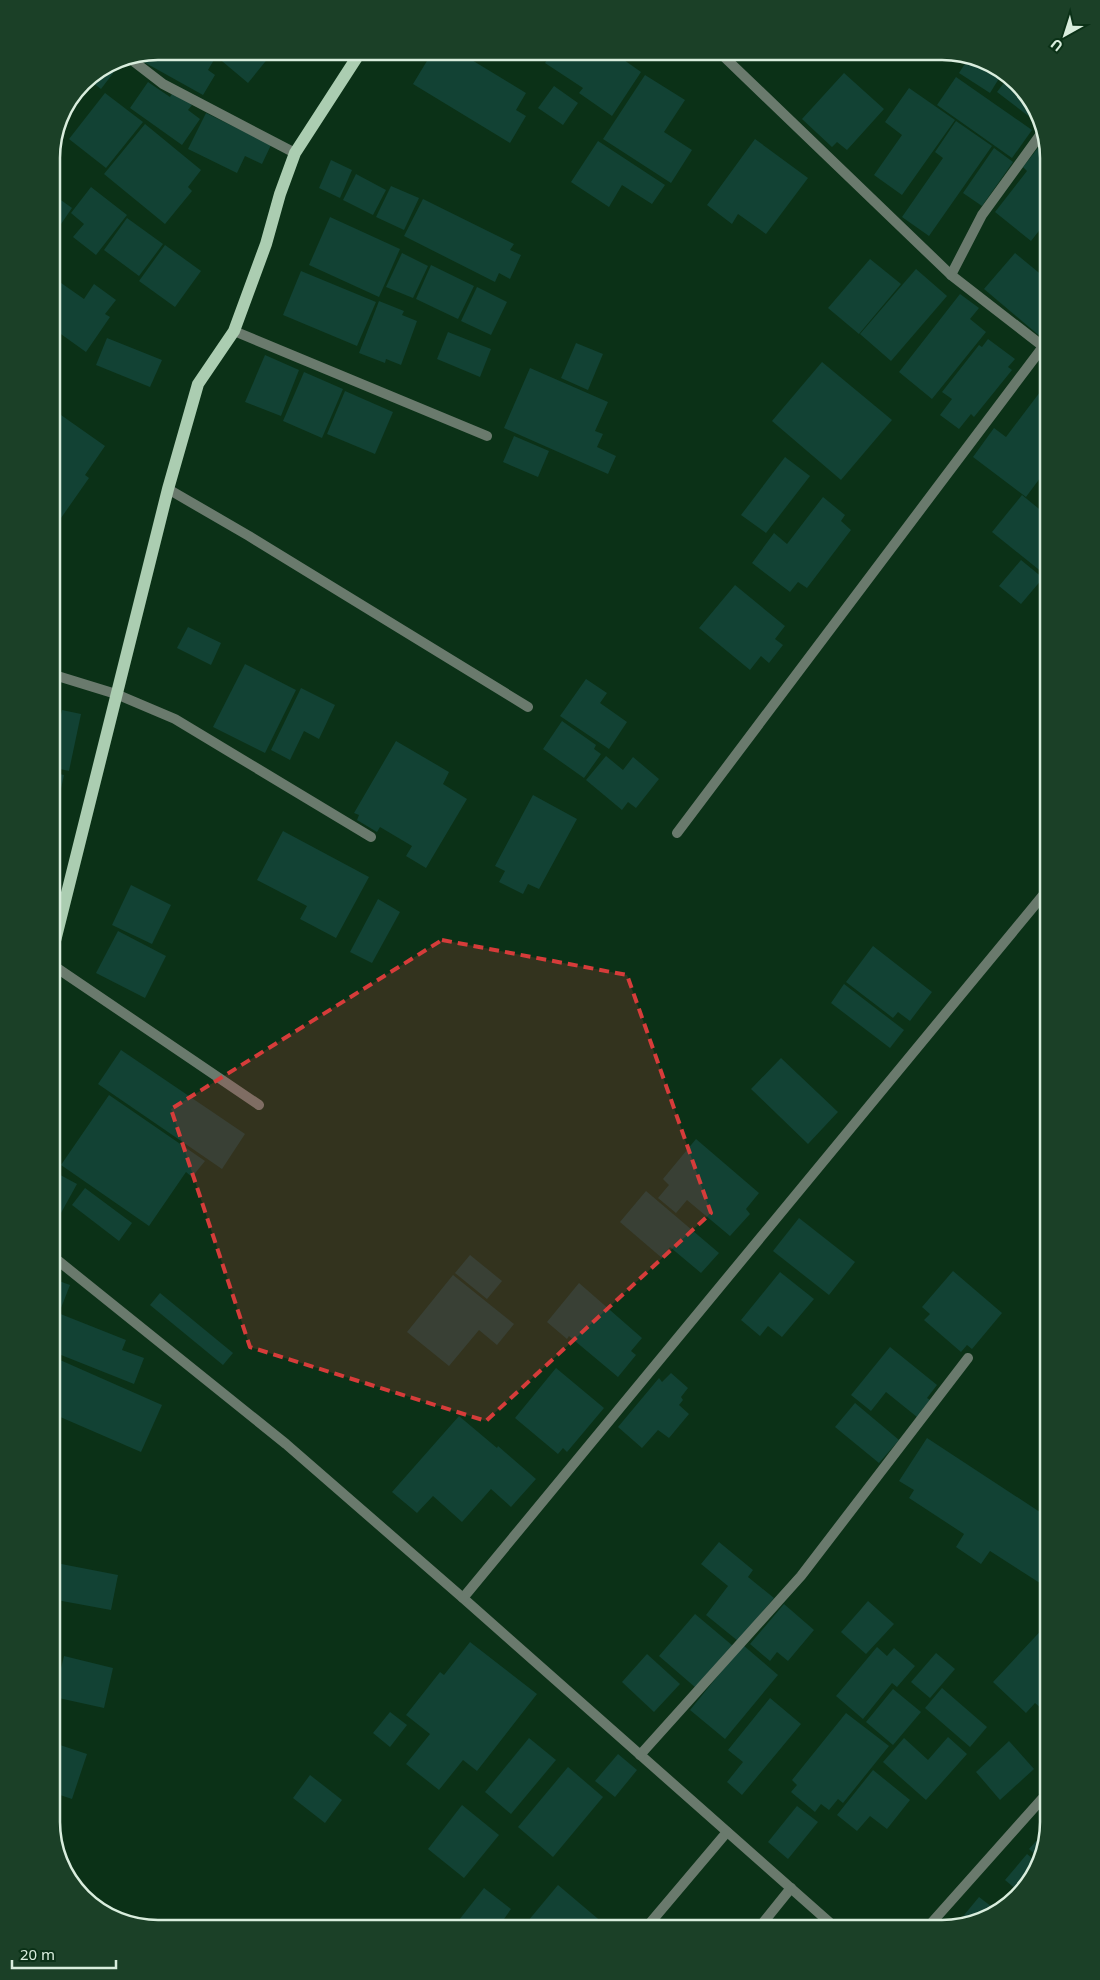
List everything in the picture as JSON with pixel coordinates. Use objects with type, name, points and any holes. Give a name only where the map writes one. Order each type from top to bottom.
[{"type":"main road","points":[[60,921],[168,489],[198,384],[234,331],[266,244],[280,194],[295,154],[355,60]]},
{"type":"street","points":[[727,60],[951,275],[1040,346]]},
{"type":"street","points":[[135,63],[163,84],[295,154]]},
{"type":"street","points":[[951,275],[982,215],[1038,138]]},
{"type":"street","points":[[234,331],[487,436]]},
{"type":"street","points":[[677,834],[1040,357]]},
{"type":"street","points":[[168,489],[249,536],[528,707]]},
{"type":"street","points":[[60,677],[116,694],[175,719],[371,837]]},
{"type":"street","points":[[463,1598],[1040,899]]},
{"type":"street","points":[[60,970],[259,1105]]},
{"type":"street","points":[[60,1262],[286,1444],[827,1920]]},
{"type":"street","points":[[640,1756],[801,1576],[968,1358]]},
{"type":"street","points":[[934,1920],[1040,1800]]},
{"type":"street","points":[[653,1920],[727,1832]]},
{"type":"street","points":[[765,1920],[791,1888]]},
{"type":"highlighted area","points":[[442,940],[627,975],[711,1213],[486,1421],[250,1347],[171,1109]]},
{"type":"building","points":[[214,60],[208,70],[215,75],[203,95],[143,61]]},
{"type":"building","points":[[221,60],[267,60],[248,83]]},
{"type":"building","points":[[428,60],[472,60],[526,93],[516,110],[526,116],[510,143],[413,84]]},
{"type":"building","points":[[547,60],[624,60],[641,72],[612,116],[579,93],[583,88],[545,63]]},
{"type":"building","points":[[965,63],[980,67],[999,78],[990,93],[959,73]]},
{"type":"building","points":[[116,69],[101,89],[94,84]]},
{"type":"building","points":[[844,73],[884,109],[847,150],[837,142],[832,147],[802,119]]},
{"type":"building","points":[[645,75],[685,100],[664,132],[692,150],[671,183],[603,139]]},
{"type":"building","points":[[956,77],[1032,130],[1012,158],[937,105]]},
{"type":"building","points":[[148,82],[170,97],[173,92],[192,105],[188,110],[200,119],[182,145],[130,108]]},
{"type":"building","points":[[1004,82],[1020,98],[1033,119],[997,92]]},
{"type":"building","points":[[554,86],[578,103],[563,125],[538,108]]},
{"type":"building","points":[[909,88],[955,120],[902,195],[874,175],[902,135],[885,122]]},
{"type":"building","points":[[105,93],[143,122],[106,168],[69,139]]},
{"type":"building","points":[[206,113],[271,145],[262,164],[245,156],[237,173],[188,149]]},
{"type":"building","points":[[956,121],[992,146],[929,236],[902,217],[943,158],[935,152]]},
{"type":"building","points":[[145,124],[201,170],[188,187],[192,191],[165,224],[104,174]]},
{"type":"building","points":[[755,139],[808,178],[766,234],[738,214],[732,224],[707,205]]},
{"type":"building","points":[[598,141],[665,185],[652,204],[622,185],[609,207],[571,182]]},
{"type":"building","points":[[1039,146],[1040,230],[1031,241],[995,212],[1027,171],[1023,167]]},
{"type":"building","points":[[994,148],[1013,162],[982,206],[963,193]]},
{"type":"building","points":[[331,160],[352,170],[340,198],[319,188]]},
{"type":"building","points":[[356,174],[386,190],[373,215],[343,200]]},
{"type":"building","points":[[391,186],[419,198],[404,230],[376,217]]},
{"type":"building","points":[[91,187],[127,215],[96,255],[73,237],[84,224],[71,213]]},
{"type":"building","points":[[60,199],[72,208],[60,223]]},
{"type":"building","points":[[423,199],[514,244],[510,250],[521,255],[510,279],[499,273],[495,282],[404,236]]},
{"type":"building","points":[[330,217],[400,249],[379,297],[309,265]]},
{"type":"building","points":[[127,218],[163,244],[139,276],[104,250]]},
{"type":"building","points":[[165,245],[201,271],[175,307],[139,281]]},
{"type":"building","points":[[402,253],[428,266],[413,298],[386,287]]},
{"type":"building","points":[[1015,253],[1040,274],[1040,336],[984,289]]},
{"type":"building","points":[[870,259],[901,284],[859,334],[828,308]]},
{"type":"building","points":[[431,265],[474,286],[458,319],[416,299]]},
{"type":"building","points":[[916,269],[947,296],[891,361],[860,334]]},
{"type":"building","points":[[301,271],[376,302],[357,346],[283,315]]},
{"type":"building","points":[[60,282],[84,299],[94,284],[116,300],[105,314],[110,317],[86,352],[60,333]]},
{"type":"building","points":[[477,287],[507,302],[491,335],[461,321]]},
{"type":"building","points":[[960,294],[979,308],[970,319],[986,332],[932,399],[899,372]]},
{"type":"building","points":[[379,301],[404,311],[402,315],[417,321],[401,365],[386,359],[385,363],[359,353]]},
{"type":"building","points":[[448,332],[491,349],[480,377],[437,359]]},
{"type":"building","points":[[107,338],[162,360],[150,387],[96,365]]},
{"type":"building","points":[[988,339],[1015,359],[1008,367],[1012,370],[974,417],[971,414],[959,429],[940,415],[952,399],[942,392],[979,345],[982,347]]},
{"type":"building","points":[[576,343],[603,354],[588,390],[561,378]]},
{"type":"building","points":[[265,355],[299,370],[281,416],[245,402]]},
{"type":"building","points":[[822,362],[892,420],[841,480],[772,421]]},
{"type":"building","points":[[530,368],[608,402],[595,431],[603,434],[597,447],[616,456],[608,474],[504,428]]},
{"type":"building","points":[[304,372],[343,389],[322,438],[283,421]]},
{"type":"building","points":[[345,391],[393,412],[375,454],[327,434]]},
{"type":"building","points":[[1040,392],[1040,478],[1026,497],[973,457],[994,428],[1006,437]]},
{"type":"building","points":[[60,414],[105,446],[85,475],[89,478],[60,519]]},
{"type":"building","points":[[514,436],[549,451],[538,477],[503,462]]},
{"type":"building","points":[[785,457],[810,476],[766,533],[741,515]]},
{"type":"building","points":[[1022,495],[1040,510],[1040,571],[992,532]]},
{"type":"building","points":[[823,497],[845,515],[841,521],[851,530],[807,588],[798,582],[790,592],[752,563],[774,533],[787,544]]},
{"type":"building","points":[[1021,560],[1040,576],[1040,582],[1021,604],[999,586]]},
{"type":"building","points":[[735,585],[785,626],[775,639],[783,645],[769,663],[761,656],[750,670],[699,628]]},
{"type":"building","points":[[188,627],[221,643],[211,665],[177,648]]},
{"type":"building","points":[[245,664],[296,690],[265,753],[213,727]]},
{"type":"building","points":[[586,679],[607,693],[600,703],[627,722],[609,749],[560,716]]},
{"type":"building","points":[[301,688],[335,705],[319,739],[304,731],[290,760],[271,750]]},
{"type":"building","points":[[62,710],[81,714],[69,771],[60,769],[60,719]]},
{"type":"building","points":[[562,721],[596,745],[594,749],[601,754],[584,778],[543,749]]},
{"type":"building","points":[[396,741],[449,772],[443,784],[467,799],[426,868],[406,856],[412,846],[380,827],[377,832],[357,820],[359,815],[354,813]]},
{"type":"building","points":[[606,756],[623,770],[633,757],[659,779],[636,808],[628,802],[622,810],[586,780]]},
{"type":"building","points":[[60,774],[64,775],[60,793]]},
{"type":"building","points":[[533,795],[577,819],[539,889],[528,884],[523,894],[499,882],[505,871],[495,866]]},
{"type":"building","points":[[283,831],[369,877],[336,938],[300,919],[307,906],[257,880]]},
{"type":"building","points":[[131,885],[171,905],[152,944],[112,925]]},
{"type":"building","points":[[378,899],[400,912],[372,963],[350,952]]},
{"type":"building","points":[[118,931],[166,956],[145,998],[96,973]]},
{"type":"building","points":[[873,946],[932,992],[910,1021],[898,1012],[893,1018],[846,982]]},
{"type":"building","points":[[844,984],[904,1030],[890,1048],[831,1003]]},
{"type":"building","points":[[121,1050],[245,1134],[222,1169],[98,1084]]},
{"type":"building","points":[[781,1058],[838,1112],[808,1144],[751,1089]]},
{"type":"building","points":[[109,1095],[205,1161],[192,1177],[186,1172],[149,1226],[61,1165]]},
{"type":"building","points":[[696,1139],[759,1193],[746,1209],[750,1214],[730,1236],[687,1200],[676,1213],[658,1198],[669,1185],[663,1179]]},
{"type":"building","points":[[60,1175],[77,1184],[60,1215]]},
{"type":"building","points":[[85,1188],[132,1223],[119,1241],[72,1205]]},
{"type":"building","points":[[646,1191],[719,1253],[701,1273],[670,1247],[662,1258],[620,1222]]},
{"type":"building","points":[[799,1218],[855,1262],[829,1295],[773,1251]]},
{"type":"building","points":[[470,1255],[502,1281],[487,1299],[455,1273]]},
{"type":"building","points":[[953,1271],[1002,1313],[972,1349],[967,1345],[961,1352],[924,1320],[930,1314],[922,1307]]},
{"type":"building","points":[[780,1272],[814,1299],[782,1337],[768,1326],[760,1336],[741,1320]]},
{"type":"building","points":[[453,1275],[514,1324],[497,1345],[479,1330],[449,1366],[407,1332]]},
{"type":"building","points":[[60,1281],[70,1285],[60,1308]]},
{"type":"building","points":[[579,1283],[642,1338],[631,1351],[636,1355],[618,1377],[569,1336],[567,1339],[547,1322]]},
{"type":"building","points":[[160,1293],[233,1353],[223,1365],[150,1305]]},
{"type":"building","points":[[60,1314],[126,1340],[122,1350],[144,1358],[134,1384],[60,1355]]},
{"type":"building","points":[[890,1347],[937,1385],[927,1398],[930,1400],[917,1417],[886,1392],[871,1411],[851,1395]]},
{"type":"building","points":[[60,1360],[162,1405],[141,1452],[60,1417]]},
{"type":"building","points":[[556,1368],[604,1408],[567,1452],[563,1448],[558,1454],[515,1418]]},
{"type":"building","points":[[671,1373],[688,1388],[681,1397],[683,1400],[679,1405],[689,1414],[669,1438],[658,1430],[642,1448],[618,1427],[659,1378],[662,1382]]},
{"type":"building","points":[[855,1403],[899,1440],[879,1463],[835,1427]]},
{"type":"building","points":[[459,1416],[536,1479],[511,1507],[491,1489],[462,1522],[433,1496],[417,1513],[392,1492]]},
{"type":"building","points":[[927,1438],[1040,1512],[1040,1583],[990,1551],[981,1564],[956,1547],[964,1534],[909,1498],[914,1490],[899,1481]]},
{"type":"building","points":[[719,1542],[753,1570],[748,1577],[774,1598],[738,1641],[706,1615],[728,1586],[701,1564]]},
{"type":"building","points":[[60,1564],[118,1575],[111,1610],[60,1601]]},
{"type":"building","points":[[868,1601],[894,1624],[866,1654],[841,1632]]},
{"type":"building","points":[[784,1604],[814,1630],[788,1661],[777,1652],[770,1661],[750,1644]]},
{"type":"building","points":[[695,1614],[733,1646],[696,1688],[659,1656]]},
{"type":"building","points":[[1040,1632],[1040,1707],[1035,1703],[1026,1713],[993,1682]]},
{"type":"building","points":[[470,1642],[537,1694],[477,1771],[463,1760],[439,1790],[406,1764],[430,1734],[406,1715],[440,1672],[444,1675]]},
{"type":"building","points":[[743,1645],[778,1675],[725,1739],[690,1710]]},
{"type":"building","points":[[877,1647],[887,1656],[894,1648],[915,1666],[897,1687],[892,1683],[863,1719],[836,1696]]},
{"type":"building","points":[[936,1653],[955,1669],[930,1698],[911,1682]]},
{"type":"building","points":[[647,1654],[680,1684],[654,1712],[622,1682]]},
{"type":"building","points":[[64,1656],[113,1668],[104,1708],[60,1698],[60,1672]]},
{"type":"building","points":[[942,1688],[987,1727],[970,1747],[925,1708]]},
{"type":"building","points":[[893,1689],[921,1712],[893,1745],[866,1722]]},
{"type":"building","points":[[770,1698],[801,1724],[742,1795],[727,1782],[743,1762],[728,1750]]},
{"type":"building","points":[[390,1712],[407,1725],[390,1747],[373,1733]]},
{"type":"building","points":[[846,1713],[889,1746],[843,1803],[838,1799],[829,1810],[821,1804],[815,1812],[791,1792],[797,1785],[792,1780]]},
{"type":"building","points":[[948,1737],[967,1754],[926,1800],[883,1762],[904,1738],[928,1760]]},
{"type":"building","points":[[529,1738],[556,1760],[511,1814],[485,1792]]},
{"type":"building","points":[[1009,1741],[1034,1769],[1000,1800],[976,1772]]},
{"type":"building","points":[[60,1745],[87,1754],[72,1799],[60,1795]]},
{"type":"building","points":[[618,1754],[637,1770],[615,1797],[595,1781]]},
{"type":"building","points":[[568,1767],[603,1797],[553,1857],[518,1827]]},
{"type":"building","points":[[873,1770],[910,1800],[887,1829],[870,1816],[857,1831],[837,1815]]},
{"type":"building","points":[[310,1775],[342,1800],[325,1823],[293,1798]]},
{"type":"building","points":[[462,1805],[499,1835],[464,1878],[428,1849]]},
{"type":"building","points":[[797,1806],[818,1822],[788,1859],[768,1842]]},
{"type":"building","points":[[1038,1839],[1035,1854],[1029,1849]]},
{"type":"building","points":[[1027,1854],[1033,1859],[1015,1888],[1005,1880]]},
{"type":"building","points":[[558,1885],[599,1920],[529,1920]]},
{"type":"building","points":[[484,1888],[511,1909],[503,1920],[459,1920]]},
{"type":"building","points":[[979,1897],[992,1907],[980,1913],[962,1918]]}]
